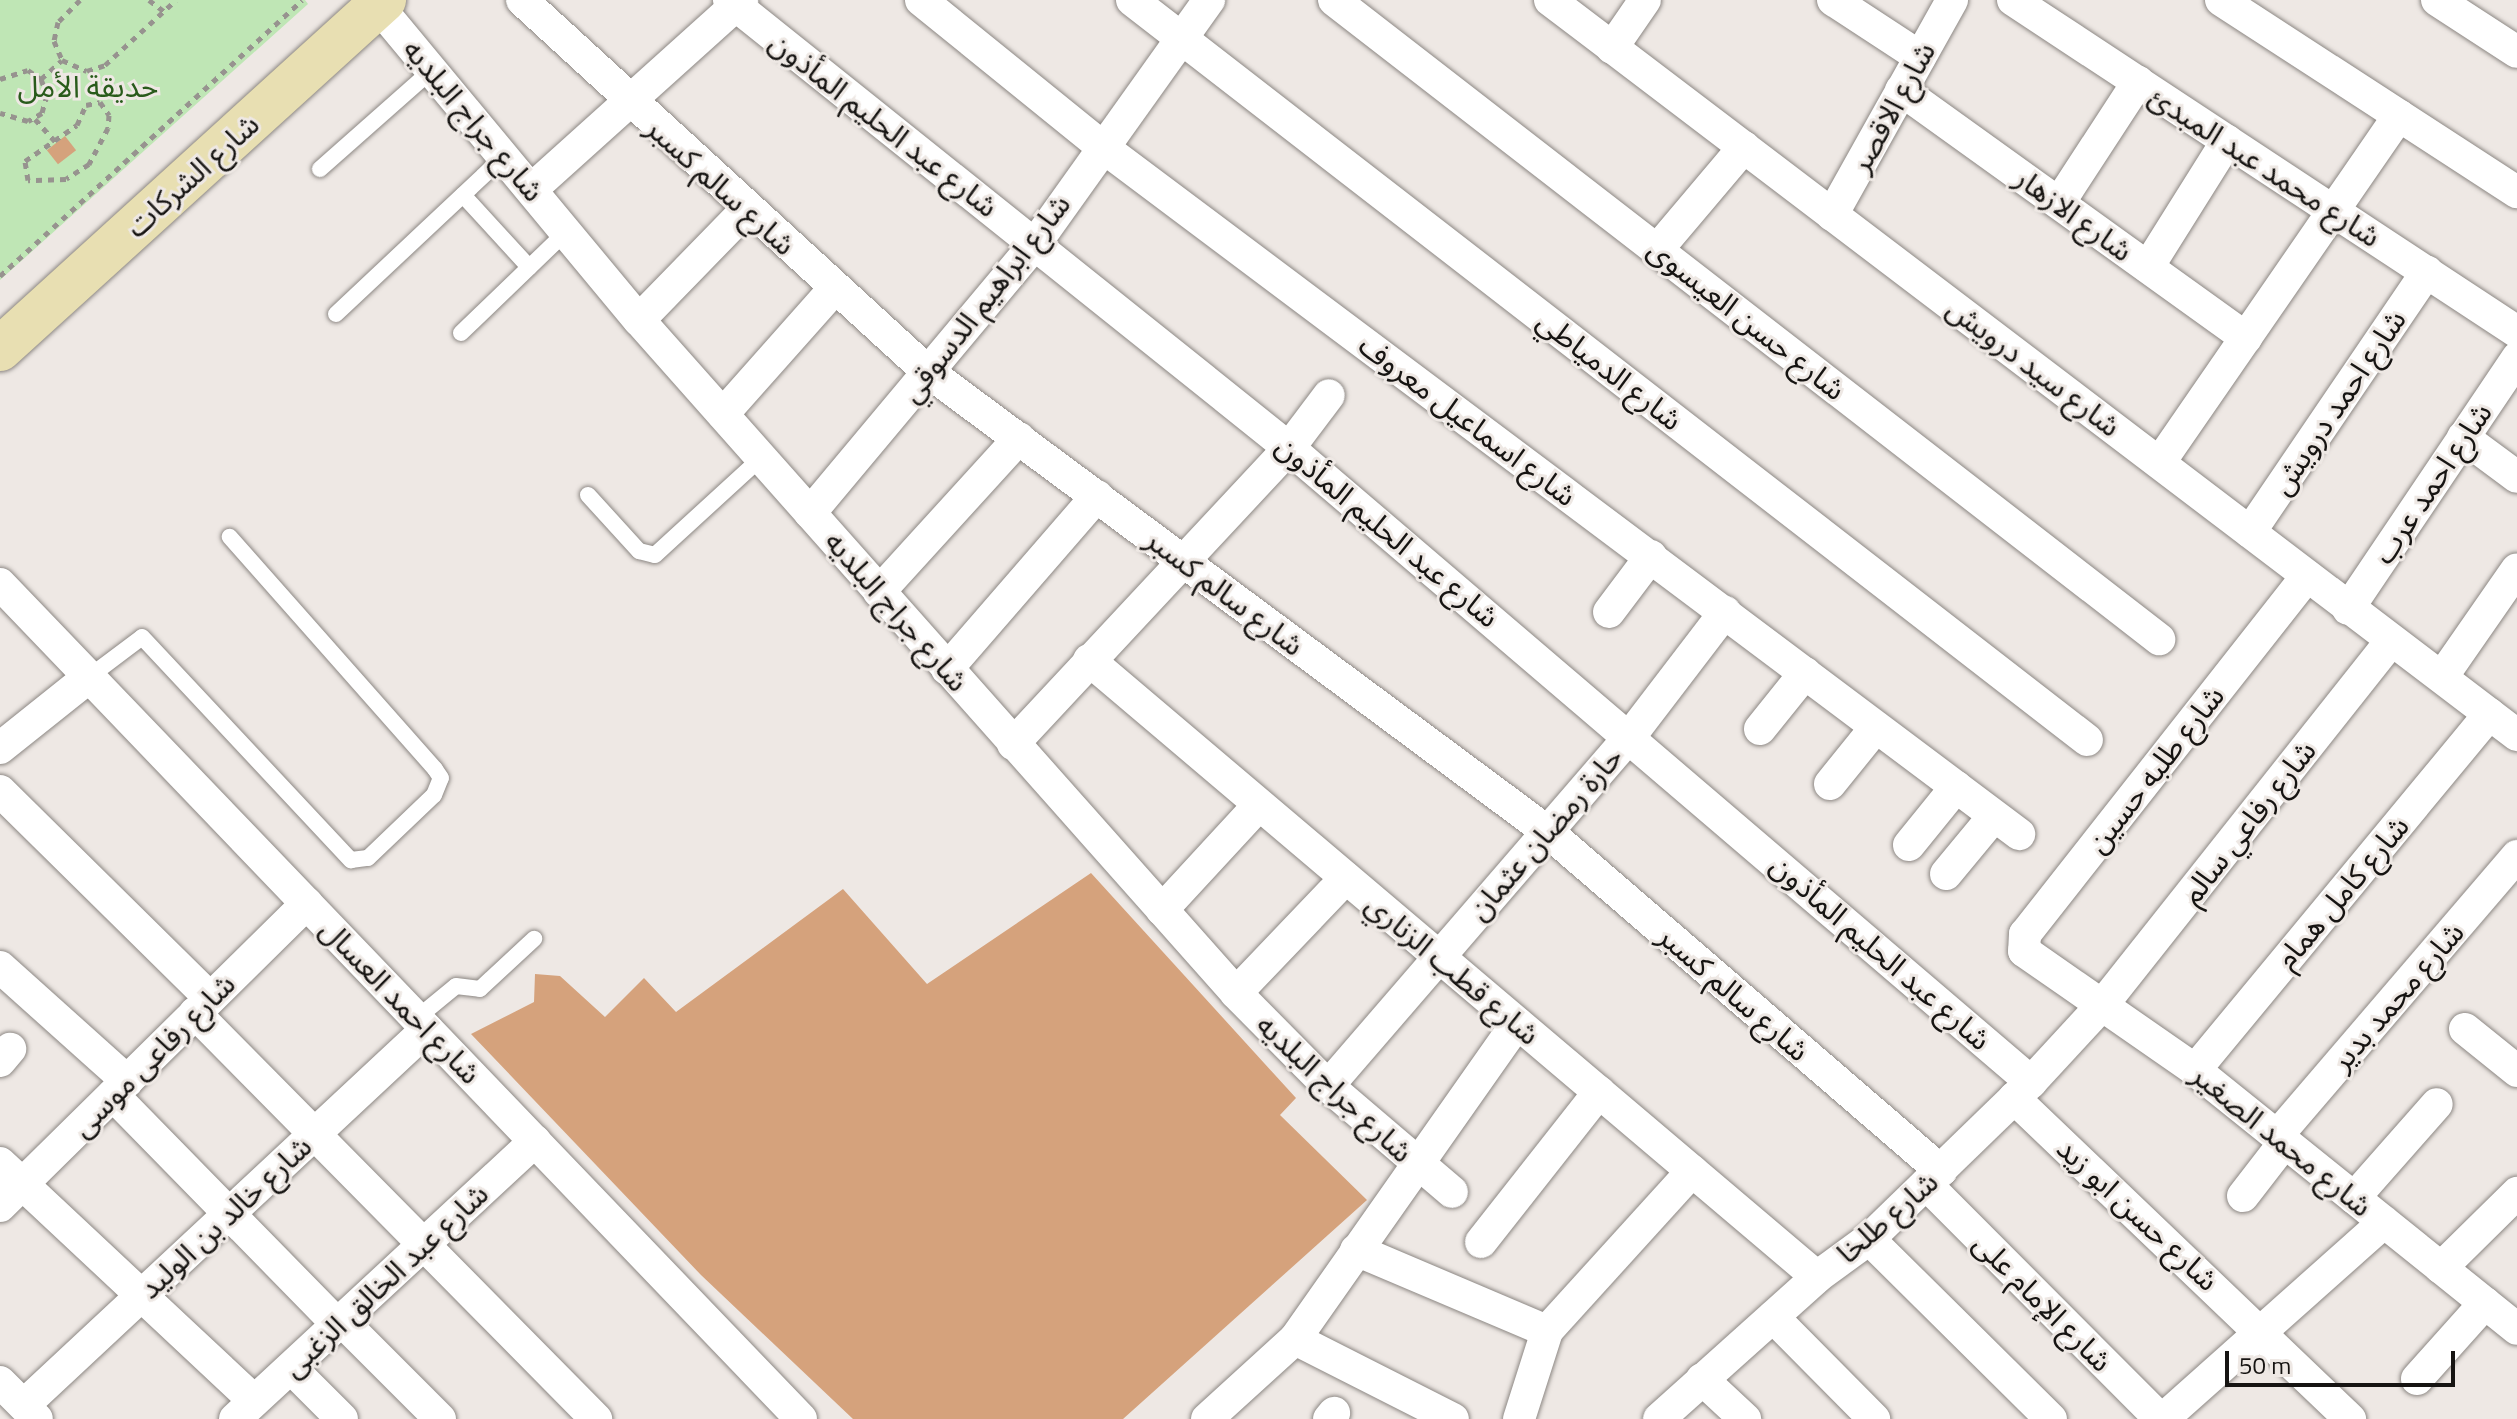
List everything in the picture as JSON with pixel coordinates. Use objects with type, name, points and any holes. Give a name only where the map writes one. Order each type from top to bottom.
[{"type":"main road","name":"شارع الشركات","points":[[0,349],[378,2]]},
{"type":"street","name":"شارع سالم كسبر","points":[[522,0],[628,104],[927,371],[1548,832],[1933,1178]]},
{"type":"street","name":"شارع اسماعيل معروف","points":[[921,0],[1100,145],[2007,825],[1946,874]]},
{"type":"street","name":"شارع الدمياطي","points":[[1132,0],[2087,740]]},
{"type":"street","name":"شارع ابراهيم الدسوقي","points":[[810,513],[1035,244],[1100,145],[1209,0]]},
{"type":"street","name":"شارع حسن العيسوى","points":[[1334,0],[2159,639]]},
{"type":"street","name":"شارع سيد درويش","points":[[1550,0],[2517,735]]},
{"type":"street","points":[[1612,48],[1645,0]]},
{"type":"street","points":[[1833,0],[1920,57]]},
{"type":"street","name":"شارع الاقصر","points":[[1832,215],[1952,0]]},
{"type":"street","name":"شارع محمد عبد المبدئ","points":[[2013,0],[2517,332]]},
{"type":"street","points":[[2221,0],[2517,192]]},
{"type":"street","points":[[2437,0],[2517,52]]},
{"type":"street","name":"شارع جراج البلديه","points":[[378,2],[639,320],[1236,993],[1328,1086],[1452,1192]]},
{"type":"street","points":[[532,189],[736,2]]},
{"type":"street","name":"شارع عبد الحليم المأذون","points":[[736,2],[1289,448],[1631,735],[2022,1090]]},
{"type":"street","points":[[2059,203],[2138,82]]},
{"type":"street","name":"شارع الازهار","points":[[1901,90],[2246,338]]},
{"type":"street","points":[[2160,462],[2399,116]]},
{"type":"street","points":[[2148,267],[2227,141]]},
{"type":"street","points":[[1657,250],[1744,147]]},
{"type":"street","points":[[639,320],[746,210]]},
{"type":"street","name":"شارع احمد درويش","points":[[2250,532],[2427,272]]},
{"type":"street","points":[[723,414],[835,288]]},
{"type":"street","name":"شارع احمد عرب","points":[[2348,609],[2517,358]]},
{"type":"street","points":[[1013,744],[1180,560],[1289,448],[1329,395]]},
{"type":"street","points":[[2463,437],[2517,477]]},
{"type":"street","points":[[879,592],[1019,438]]},
{"type":"street","points":[[947,669],[1097,496]]},
{"type":"street","points":[[1609,612],[1651,556]]},
{"type":"street","points":[[2442,677],[2517,569]]},
{"type":"street","name":"شارع طلبه حسين","points":[[2037,963],[2024,951],[2025,934],[2307,576]]},
{"type":"street","name":"شارع احمد العسال","points":[[0,584],[801,1419]]},
{"type":"street","name":"حارة رمضان عثمان","points":[[1328,1086],[1631,735],[1725,612]]},
{"type":"street","name":"شارع رفاعي سالم","points":[[2104,1003],[2391,641]]},
{"type":"street","name":"شارع قطب الزناري","points":[[1089,660],[1817,1277]]},
{"type":"street","points":[[1760,729],[1805,673]]},
{"type":"street","points":[[0,748],[89,677]]},
{"type":"street","name":"شارع كامل همام","points":[[2195,1070],[2489,714]]},
{"type":"street","points":[[1830,784],[1876,727]]},
{"type":"street","points":[[1909,845],[1956,787]]},
{"type":"street","points":[[0,791],[202,1006],[315,1133],[596,1419]]},
{"type":"street","points":[[1162,910],[1259,805]]},
{"type":"street","name":"شارع محمد بدير","points":[[2243,1196],[2280,1140],[2517,856]]},
{"type":"street","points":[[1236,993],[1346,878]]},
{"type":"street","name":"شارع رفاعى موسى","points":[[0,1206],[12,1172],[120,1088],[307,903]]},
{"type":"street","name":"شارع محمد الصغير","points":[[2037,963],[2104,1003],[2195,1070],[2517,1329]]},
{"type":"street","points":[[0,967],[120,1088],[229,1213],[440,1419]]},
{"type":"street","name":"شارع طلخا","points":[[1659,1419],[1817,1277],[1869,1239],[2022,1090],[2104,1003]]},
{"type":"street","name":"شارع خالد بن الوليد","points":[[31,1412],[145,1292],[315,1133],[422,1023]]},
{"type":"street","points":[[1213,1418],[1295,1339],[1517,1023]]},
{"type":"street","points":[[2465,1029],[2517,1071]]},
{"type":"street","name":"شارع حسن ابو زيد","points":[[2022,1090],[2350,1419]]},
{"type":"street","points":[[1481,1242],[1599,1092]]},
{"type":"street","points":[[2354,1198],[2437,1104]]},
{"type":"street","name":"شارع عبد الخالق الزغبى","points":[[245,1410],[535,1141]]},
{"type":"street","points":[[1519,1419],[1547,1331],[1692,1171]]},
{"type":"street","points":[[12,1172],[145,1292],[245,1410]]},
{"type":"street","name":"شارع الإمام على","points":[[1933,1178],[2162,1419]]},
{"type":"street","points":[[2441,1268],[2517,1193]]},
{"type":"street","points":[[2162,1419],[2384,1222]]},
{"type":"street","points":[[1869,1239],[2051,1419]]},
{"type":"street","points":[[1356,1250],[1547,1331]]},
{"type":"street","points":[[2417,1379],[2485,1303]]},
{"type":"street","points":[[1773,1317],[1874,1419]]},
{"type":"street","points":[[1295,1339],[1447,1418]]},
{"type":"street","points":[[291,1368],[342,1419]]},
{"type":"street","points":[[1702,1379],[1745,1419]]},
{"type":"street","points":[[0,1382],[31,1412]]},
{"type":"lane","points":[[320,169],[432,70]]},
{"type":"lane","points":[[336,314],[504,156]]},
{"type":"lane","points":[[463,195],[529,267]]},
{"type":"lane","points":[[461,333],[567,231]]},
{"type":"lane","points":[[588,495],[639,551],[655,555],[762,457]]},
{"type":"lane","points":[[89,677],[134,640],[149,642],[351,860],[368,858],[434,795],[441,778],[435,769],[230,537]]},
{"type":"lane","points":[[422,1023],[456,986],[480,989],[534,939]]},
{"type":"path","points":[[80,0],[54,31],[62,60],[78,70],[97,69],[176,0]]},
{"type":"path","points":[[149,0],[165,12]]},
{"type":"path","points":[[0,276],[302,0]]},
{"type":"path","points":[[41,79],[62,60]]},
{"type":"path","points":[[0,79],[20,69],[41,79]]},
{"type":"path","points":[[0,114],[21,123],[35,119],[46,104],[41,79]]},
{"type":"path","points":[[86,105],[106,107],[105,141],[89,164],[66,179],[28,180],[25,161],[55,141],[77,125],[86,105]]},
{"type":"path","points":[[35,119],[55,141]]},
{"type":"green space","name":"حديقة الأمل","points":[[0,0],[305,0],[308,4],[0,280]]},
{"type":"building","points":[[65,136],[76,150],[58,164],[47,150]]},
{"type":"building","points":[[1091,873],[1296,1098],[1280,1115],[1367,1200],[1123,1419],[853,1419],[701,1275],[471,1034],[534,1002],[535,974],[560,976],[605,1017],[644,978],[676,1012],[843,889],[927,984]]}]
